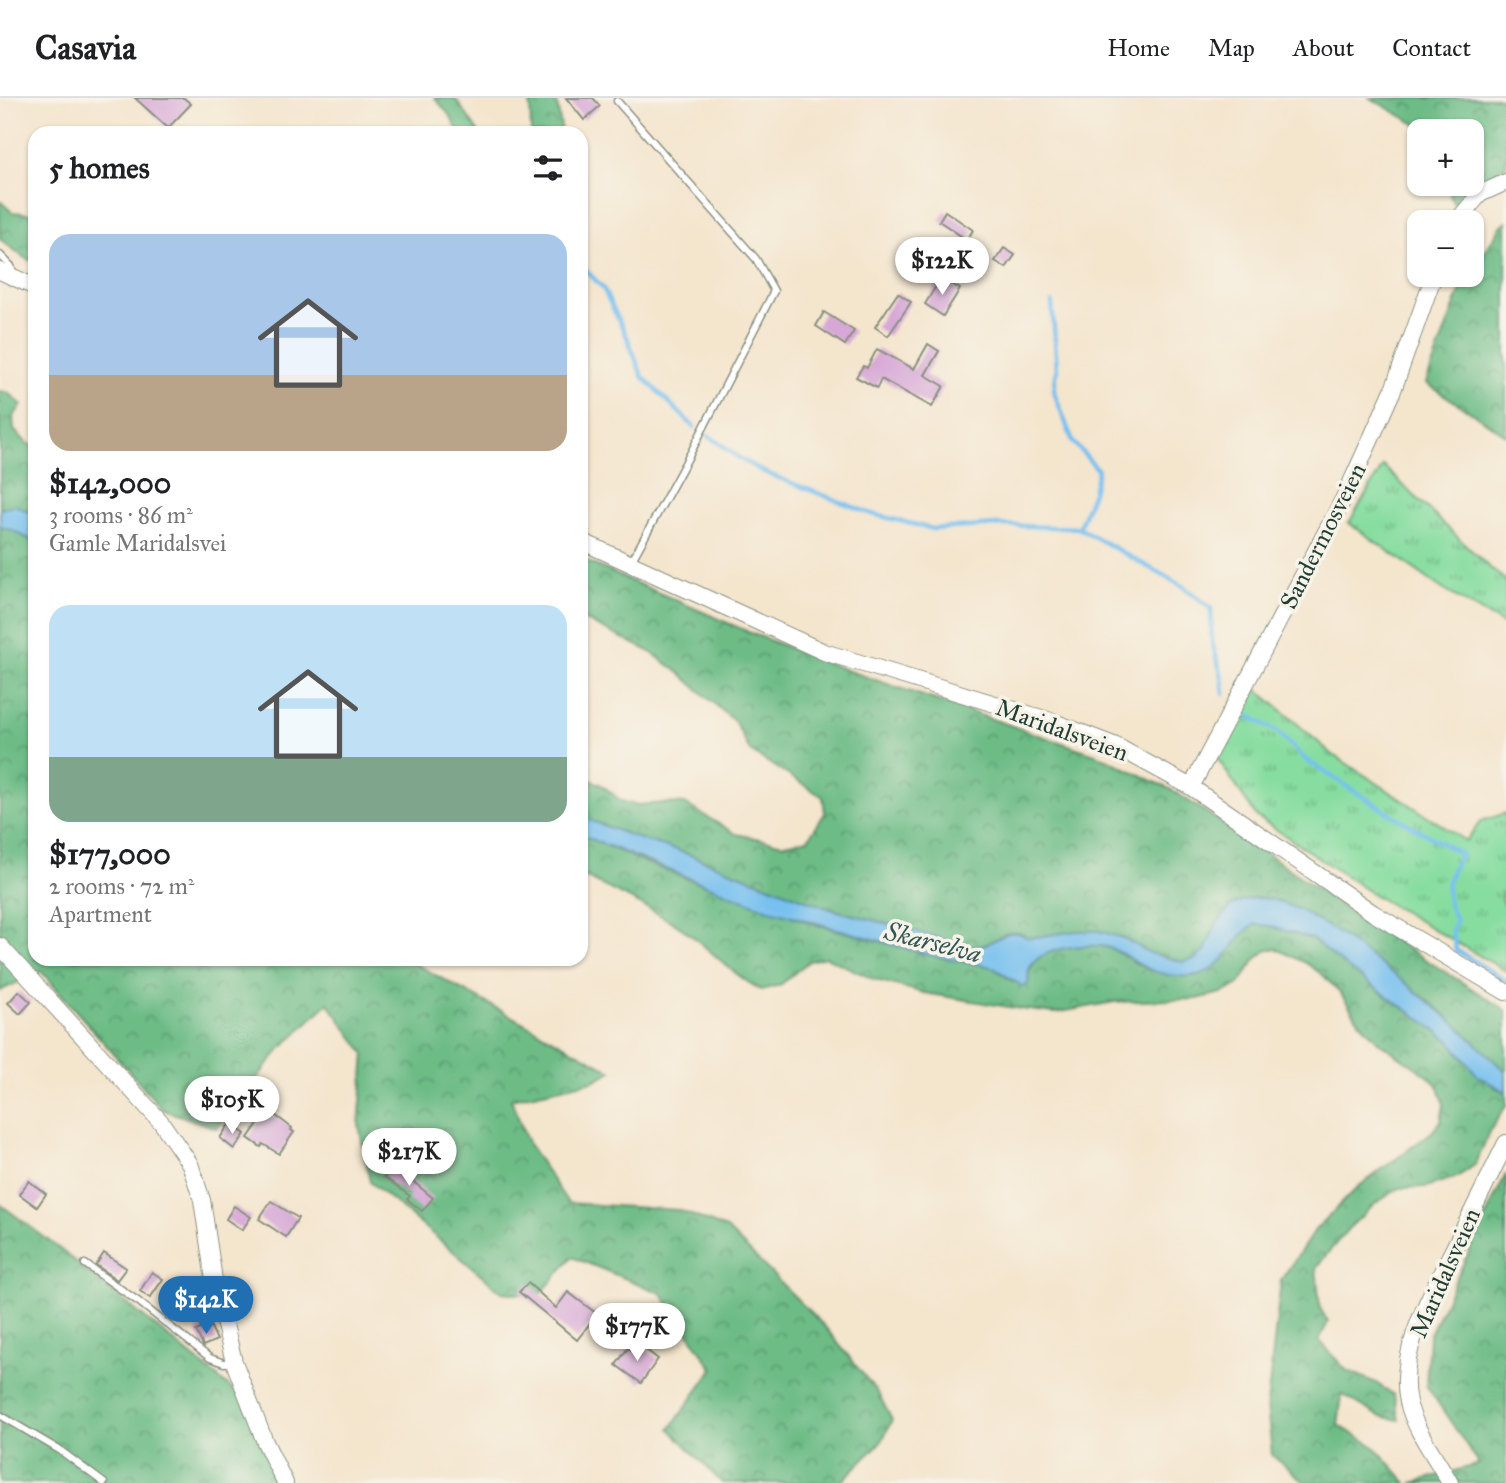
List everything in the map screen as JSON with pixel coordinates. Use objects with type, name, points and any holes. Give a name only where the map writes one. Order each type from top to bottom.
[{"type":"street","points":[[1466,210],[1480,194],[1506,182]]},
{"type":"street","points":[[7,274],[28,284]]},
{"type":"street","name":"Sandermosveien","points":[[1191,787],[1351,485],[1393,390],[1430,287]]},
{"type":"street","name":"Maridalsveien","points":[[588,544],[824,652],[1023,712],[1095,737],[1145,761],[1191,787],[1373,913],[1506,992]]},
{"type":"street","points":[[0,947],[28,974],[161,1122],[185,1154],[199,1187],[217,1291],[234,1362],[261,1433],[285,1483]]},
{"type":"street","name":"Maridalsveien","points":[[1450,1483],[1411,1410],[1407,1391],[1407,1368],[1429,1298],[1506,1143]]},
{"type":"lane","points":[[617,101],[757,259],[774,291],[691,454],[630,564]]},
{"type":"lane","points":[[0,255],[11,266],[7,274]]},
{"type":"lane","points":[[85,1264],[139,1302],[210,1359],[224,1363],[234,1362]]},
{"type":"lane","points":[[0,1415],[61,1451],[104,1483]]},
{"type":"green space","points":[[435,98],[455,98],[474,126],[456,126]]},
{"type":"green space","points":[[530,98],[556,98],[561,126],[531,126]]},
{"type":"green space","points":[[1370,98],[1506,98],[1506,166],[1484,182],[1484,119],[1407,119]]},
{"type":"green space","points":[[1451,196],[1464,196],[1454,203]]},
{"type":"green space","points":[[0,201],[12,212],[28,213],[28,260],[0,239]]},
{"type":"green space","points":[[1506,222],[1506,435],[1426,383],[1459,294],[1463,287],[1484,287],[1484,254]]},
{"type":"green space","points":[[0,391],[9,393],[22,405],[13,417],[14,430],[28,444],[28,512],[15,505],[0,509]]},
{"type":"green space","points":[[1383,466],[1492,570],[1506,580],[1506,626],[1441,588],[1349,523]]},
{"type":"green space","points":[[0,527],[28,538],[28,966],[419,966],[612,1071],[593,1081],[511,1099],[529,1145],[568,1203],[679,1210],[727,1229],[825,1327],[878,1393],[892,1420],[882,1441],[840,1483],[722,1483],[670,1429],[713,1369],[661,1293],[572,1257],[539,1296],[502,1292],[370,1182],[359,1125],[365,1054],[328,1003],[282,1047],[217,1128],[163,1110],[41,971],[0,991]]},
{"type":"green space","points":[[588,562],[751,633],[846,670],[1098,755],[1170,789],[1250,841],[1348,911],[1506,1010],[1506,1072],[1439,1009],[1341,935],[1298,909],[1258,898],[1231,906],[1205,951],[1195,959],[1183,962],[1150,953],[1125,939],[1100,931],[1076,931],[1029,938],[1018,933],[1008,933],[985,945],[970,946],[827,908],[677,850],[588,820],[588,778],[602,785],[621,801],[638,805],[685,804],[736,834],[784,844],[808,839],[825,813],[823,797],[750,751],[735,722],[681,674],[649,651],[588,621]]},
{"type":"green space","points":[[1257,689],[1332,754],[1466,841],[1481,821],[1506,813],[1506,886],[1501,899],[1506,909],[1506,971],[1374,895],[1256,816],[1216,756]]},
{"type":"green space","points":[[588,838],[659,868],[808,922],[933,956],[992,967],[1014,982],[1027,976],[1035,961],[1043,954],[1089,945],[1108,947],[1155,971],[1200,975],[1232,947],[1245,930],[1255,924],[1270,926],[1312,939],[1383,994],[1429,1025],[1450,1041],[1464,1060],[1496,1088],[1506,1092],[1506,1106],[1489,1132],[1476,1164],[1457,1177],[1426,1187],[1400,1188],[1376,1203],[1348,1229],[1316,1267],[1320,1308],[1328,1322],[1319,1340],[1346,1370],[1376,1383],[1394,1395],[1399,1420],[1379,1416],[1342,1394],[1338,1425],[1374,1446],[1407,1483],[1306,1483],[1272,1455],[1267,1405],[1281,1280],[1315,1230],[1358,1187],[1432,1132],[1441,1121],[1444,1104],[1439,1087],[1428,1076],[1380,1043],[1324,976],[1306,963],[1277,949],[1268,949],[1256,959],[1239,984],[1225,992],[1197,999],[1114,1002],[1055,1013],[924,993],[873,979],[826,957],[809,961],[780,985],[761,990],[741,977],[687,932],[588,878]]},
{"type":"green space","points":[[1506,1174],[1506,1483],[1412,1483],[1479,1464],[1426,1385],[1429,1336]]},
{"type":"green space","points":[[0,1204],[61,1250],[244,1401],[279,1483],[0,1483]]},
{"type":"water","points":[[15,505],[28,512],[28,538],[0,527],[0,509]]},
{"type":"water","name":"Skarselva","points":[[588,820],[677,850],[827,908],[970,946],[985,945],[1008,933],[1018,933],[1029,938],[1076,931],[1100,931],[1125,939],[1150,953],[1183,962],[1195,959],[1205,951],[1216,924],[1231,906],[1244,900],[1271,899],[1298,909],[1341,935],[1403,981],[1459,1027],[1506,1072],[1506,1092],[1478,1076],[1450,1041],[1354,973],[1312,939],[1270,926],[1255,924],[1218,965],[1194,976],[1178,976],[1146,968],[1110,948],[1078,946],[1042,956],[1029,971],[1029,982],[1024,987],[992,967],[933,956],[767,909],[588,838]]},
{"type":"building","points":[[135,98],[184,98],[191,104],[170,126],[166,126]]},
{"type":"building","points":[[566,98],[593,98],[600,106],[584,120]]},
{"type":"building","points":[[945,211],[973,230],[967,240],[939,221]]},
{"type":"building","points":[[1004,248],[1015,255],[1006,268],[995,261]]},
{"type":"building","points":[[941,278],[960,289],[943,316],[925,304]]},
{"type":"building","points":[[898,293],[911,302],[888,336],[875,327]]},
{"type":"building","points":[[824,312],[854,331],[845,345],[816,326]]},
{"type":"building","points":[[928,344],[939,351],[925,375],[944,386],[932,407],[881,379],[877,388],[856,377],[863,366],[867,368],[877,349],[914,369]]},
{"type":"building","points":[[19,991],[31,1002],[20,1014],[8,1003]]},
{"type":"building","points":[[266,1112],[273,1117],[275,1115],[294,1132],[279,1154],[248,1138]]},
{"type":"building","points":[[230,1123],[245,1134],[234,1149],[220,1138]]},
{"type":"building","points":[[393,1165],[433,1198],[422,1211],[407,1199],[410,1196],[384,1177]]},
{"type":"building","points":[[29,1181],[46,1194],[37,1207],[19,1194]]},
{"type":"building","points":[[271,1201],[298,1218],[286,1237],[259,1219]]},
{"type":"building","points":[[234,1206],[251,1217],[242,1230],[226,1219]]},
{"type":"building","points":[[104,1253],[126,1268],[117,1280],[96,1265]]},
{"type":"building","points":[[152,1272],[163,1279],[150,1298],[140,1291]]},
{"type":"building","points":[[528,1283],[556,1308],[568,1292],[597,1314],[577,1340],[519,1292]]},
{"type":"building","points":[[210,1325],[217,1340],[203,1346],[196,1331]]},
{"type":"building","points":[[641,1346],[658,1359],[641,1383],[616,1365],[628,1348],[636,1354]]},
{"type":"waterway","points":[[588,272],[603,288],[628,339],[642,376],[694,427]]},
{"type":"waterway","points":[[1052,302],[1057,369],[1054,392],[1073,442],[1098,470],[1079,528]]},
{"type":"waterway","points":[[709,436],[742,460],[766,473],[872,514],[933,529],[998,525],[1079,528],[1184,587],[1211,608],[1212,642],[1224,693]]},
{"type":"waterway","points":[[1246,714],[1278,732],[1306,760],[1392,815],[1461,854],[1447,887],[1449,903],[1456,920],[1452,931],[1456,950],[1506,981]]}]
